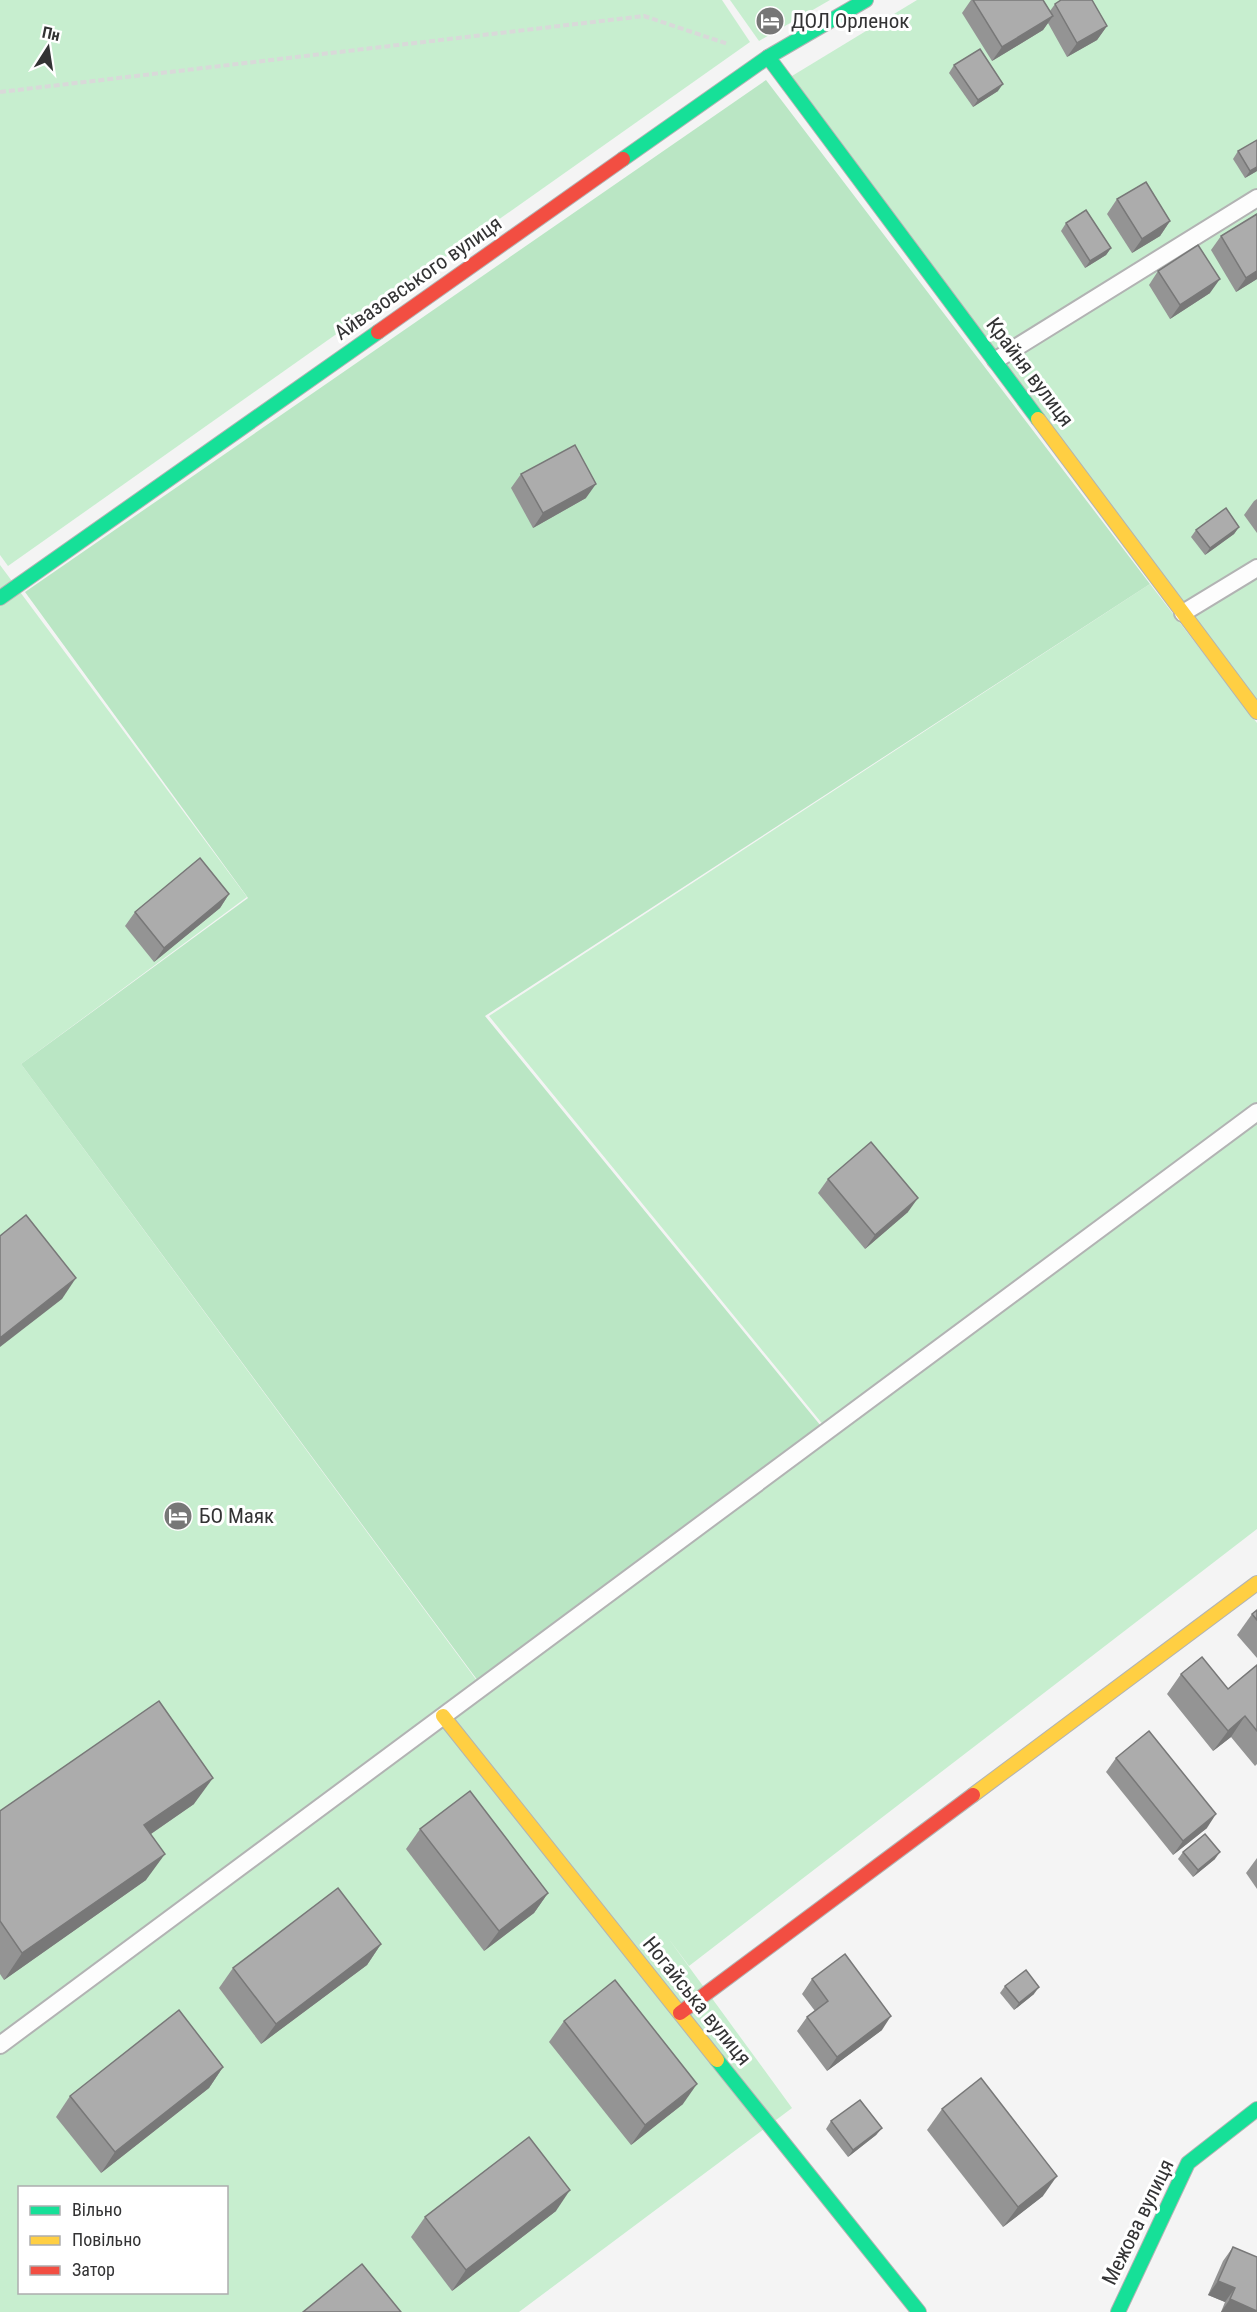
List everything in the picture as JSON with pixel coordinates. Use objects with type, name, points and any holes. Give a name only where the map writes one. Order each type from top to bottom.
[{"type":"street","name":"Айвазовського вулиця","points":[[0,598],[768,57],[866,0]]},
{"type":"street","name":"Крайня вулиця","points":[[768,57],[1257,712]]},
{"type":"street","points":[[680,2013],[1257,1583]]},
{"type":"street","name":"Ногайська вулиця","points":[[443,1716],[919,2312]]},
{"type":"street","name":"Межова вулиця","points":[[1118,2312],[1188,2163],[1257,2109]]},
{"type":"lane","points":[[996,360],[1257,198]]},
{"type":"lane","points":[[1183,613],[1257,568]]},
{"type":"lane","points":[[0,2045],[1257,1112]]},
{"type":"path","points":[[0,92],[644,16],[768,57]]},
{"type":"green space","points":[[0,0],[722,0],[750,42],[8,566],[0,555]]},
{"type":"green space","name":"ДОЛ Орленок","points":[[730,0],[830,0],[759,41]]},
{"type":"green space","points":[[917,0],[1257,0],[1257,712],[787,79]]},
{"type":"green space","points":[[766,80],[1150,584],[485,1016],[825,1431],[481,1685],[21,1064],[248,898],[25,592]]},
{"type":"green space","points":[[0,565],[247,897],[21,1064],[483,1689],[829,1432],[489,1016],[1150,584],[1257,723],[1257,1529],[689,1966],[668,1938],[792,2108],[519,2312],[0,2312]]},
{"type":"building","points":[[973,0],[1043,0],[1053,16],[1002,47]]},
{"type":"building","points":[[1061,0],[1092,0],[1107,26],[1077,43],[1055,4]]},
{"type":"building","points":[[980,49],[1003,84],[978,100],[954,65]]},
{"type":"building","points":[[1257,140],[1257,167],[1250,171],[1238,151]]},
{"type":"building","points":[[1146,182],[1170,221],[1142,239],[1117,199]]},
{"type":"building","points":[[1086,210],[1111,248],[1090,261],[1066,223]]},
{"type":"building","points":[[1257,214],[1257,271],[1246,278],[1221,236]]},
{"type":"building","points":[[1198,245],[1220,279],[1180,305],[1158,271]]},
{"type":"building","points":[[575,445],[596,484],[543,513],[521,474]]},
{"type":"building","points":[[1226,508],[1239,527],[1210,548],[1196,530]]},
{"type":"building","points":[[200,858],[229,894],[164,948],[135,912]]},
{"type":"building","points":[[871,1142],[918,1198],[875,1235],[828,1179]]},
{"type":"building","points":[[26,1215],[76,1278],[0,1338],[0,1236]]},
{"type":"building","points":[[1257,1610],[1257,1620],[1252,1614]]},
{"type":"building","points":[[1202,1657],[1228,1689],[1257,1665],[1257,1731],[1245,1716],[1228,1731],[1181,1674]]},
{"type":"building","points":[[159,1701],[213,1778],[144,1825],[165,1854],[22,1953],[0,1921],[0,1811]]},
{"type":"building","points":[[1149,1731],[1216,1814],[1183,1841],[1116,1758]]},
{"type":"building","points":[[470,1791],[548,1893],[499,1931],[420,1829]]},
{"type":"building","points":[[1205,1834],[1220,1852],[1198,1870],[1183,1852]]},
{"type":"building","points":[[338,1888],[381,1944],[276,2024],[233,1968]]},
{"type":"building","points":[[845,1954],[891,2016],[837,2057],[807,2017],[828,2001],[812,1979]]},
{"type":"building","points":[[1026,1970],[1039,1987],[1019,2003],[1005,1986]]},
{"type":"building","points":[[615,1980],[697,2084],[645,2125],[564,2021]]},
{"type":"building","points":[[179,2010],[223,2067],[115,2152],[70,2096]]},
{"type":"building","points":[[981,2078],[1057,2176],[1018,2207],[942,2109]]},
{"type":"building","points":[[860,2100],[882,2128],[853,2150],[831,2121]]},
{"type":"building","points":[[529,2137],[570,2190],[466,2270],[425,2217]]},
{"type":"building","points":[[1233,2247],[1257,2257],[1257,2311],[1230,2299],[1235,2288],[1218,2281]]},
{"type":"building","points":[[362,2264],[401,2312],[303,2312]]},
{"type":"traffic: fast","points":[[623,159],[768,57],[866,0]]},
{"type":"traffic: fast","points":[[768,57],[1038,419]]},
{"type":"traffic: fast","points":[[0,598],[378,332]]},
{"type":"traffic: fast","points":[[717,2060],[919,2312]]},
{"type":"traffic: fast","points":[[1118,2312],[1188,2163],[1257,2109]]},
{"type":"traffic: slow","points":[[1038,419],[1257,712]]},
{"type":"traffic: slow","points":[[973,1795],[1257,1583]]},
{"type":"traffic: slow","points":[[443,1716],[717,2060]]},
{"type":"traffic: jam","points":[[378,332],[623,159]]},
{"type":"traffic: jam","points":[[680,2013],[973,1795]]},
{"type":"place","name":"ДОЛ Орленок","points":[[770,21]]},
{"type":"place","name":"БО Маяк","points":[[178,1516]]}]
